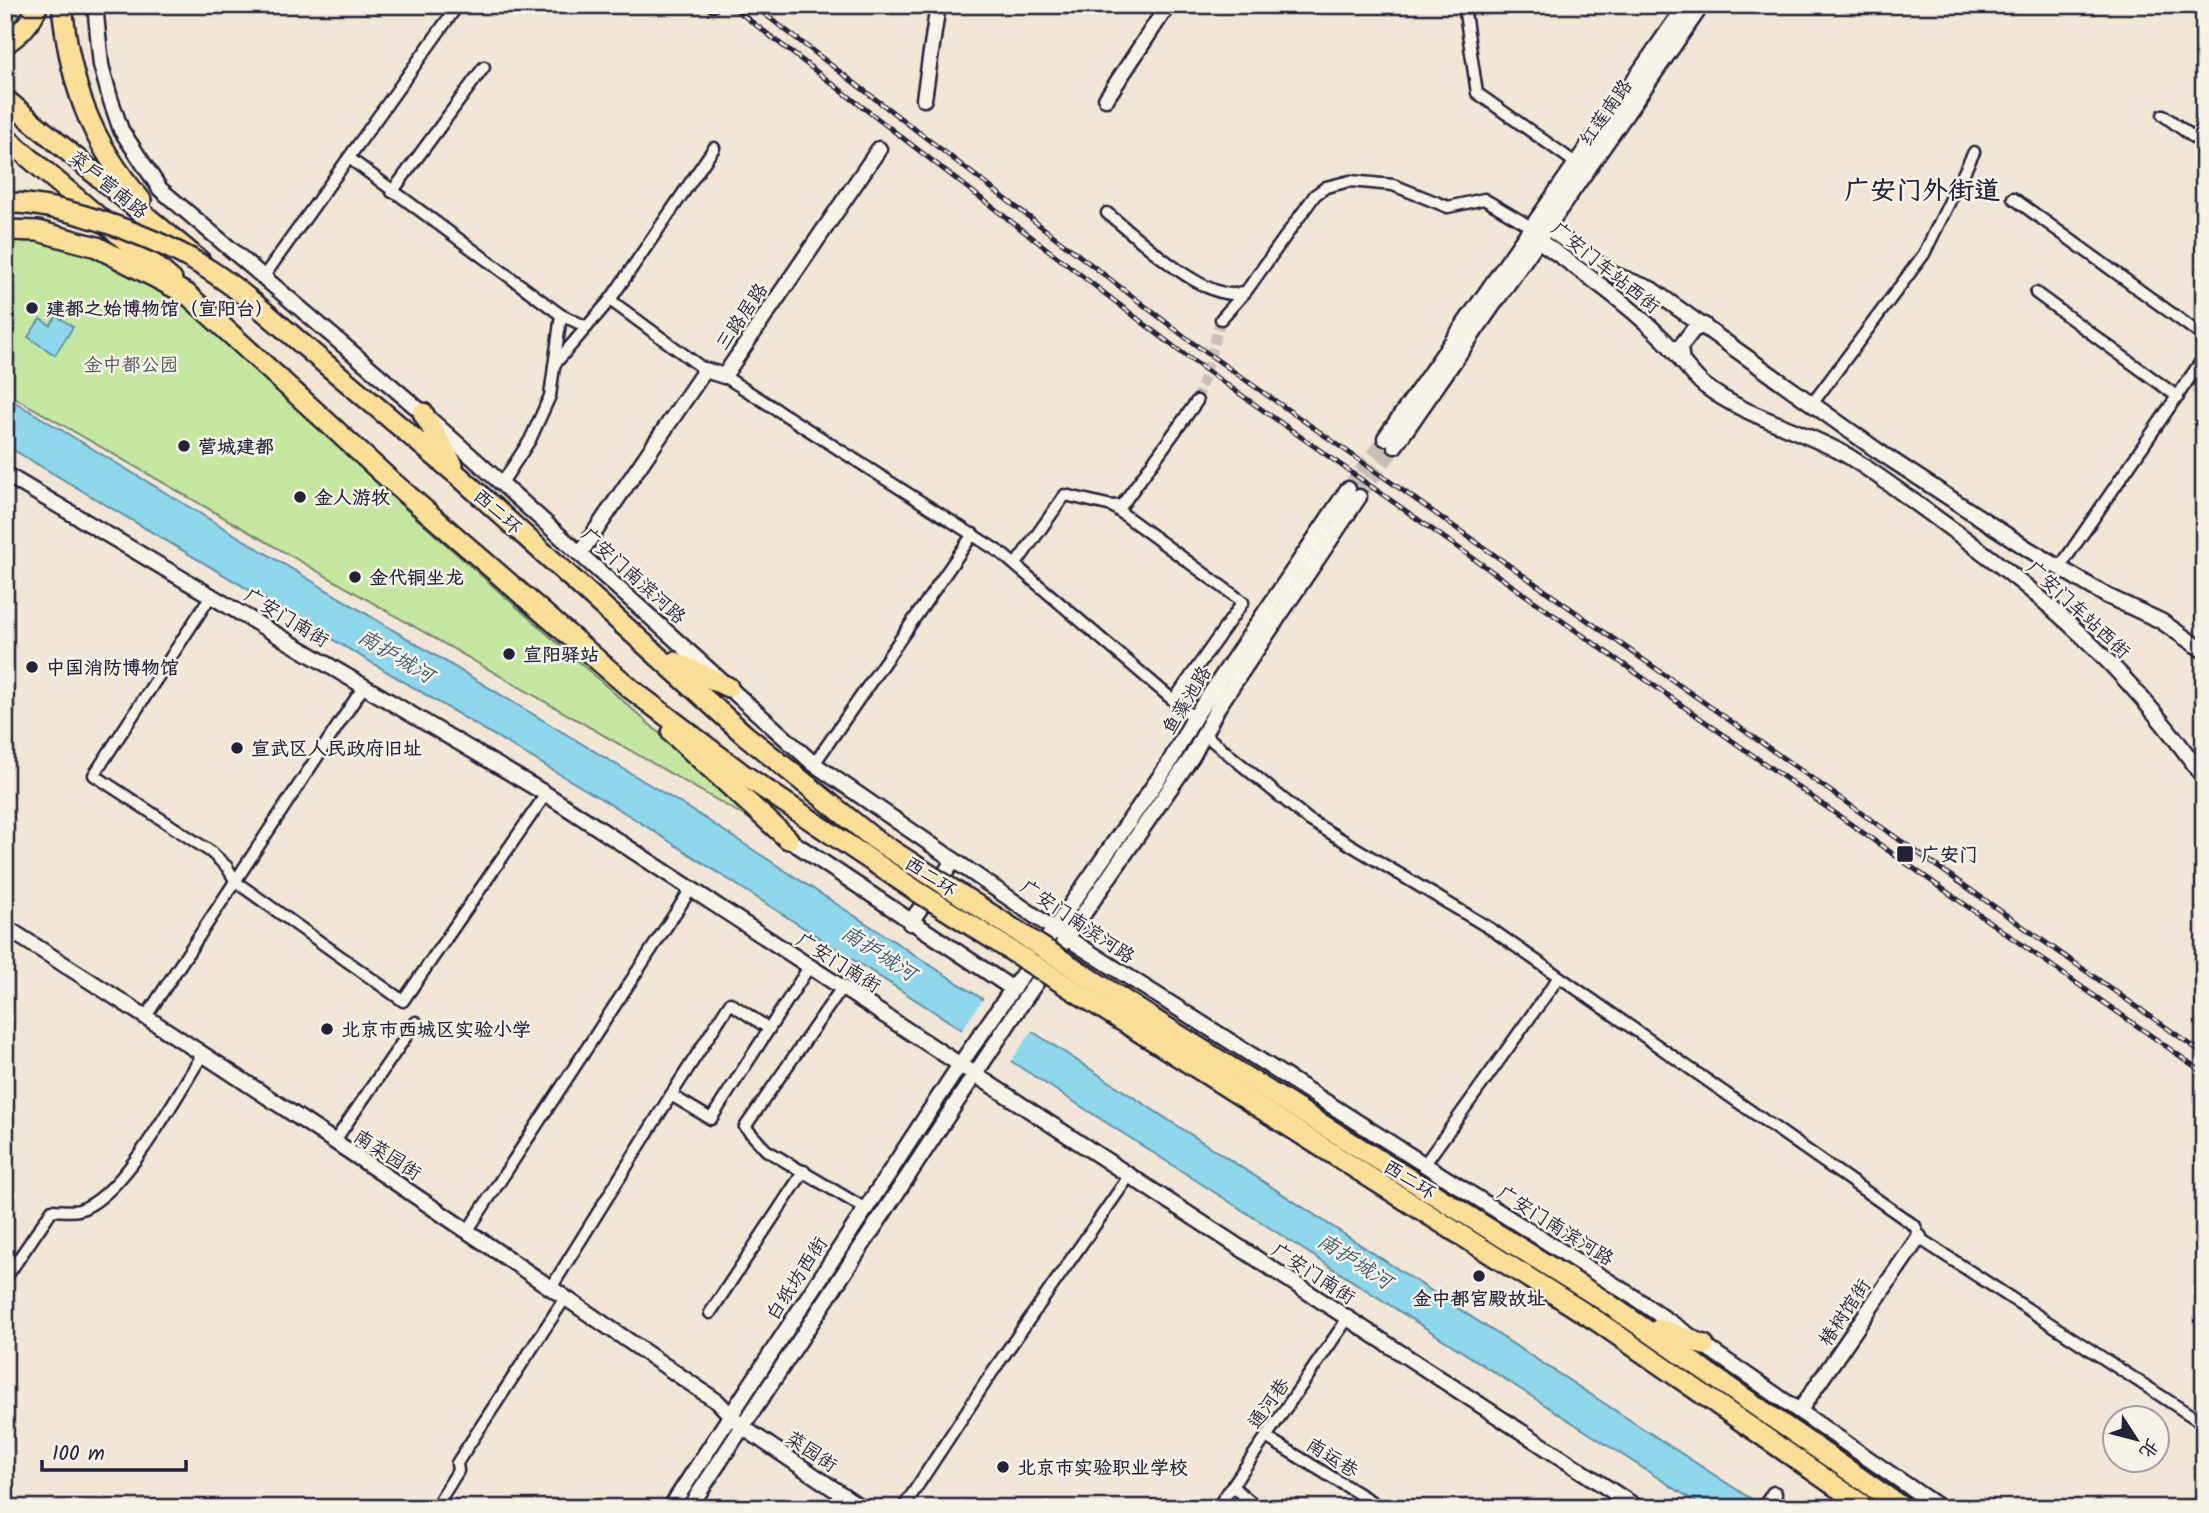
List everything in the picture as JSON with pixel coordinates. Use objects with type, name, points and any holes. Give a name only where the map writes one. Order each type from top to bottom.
[{"type":"highway","points":[[5,44],[27,26],[38,5]]},
{"type":"highway","points":[[62,5],[66,44],[88,123],[110,161],[170,232]]},
{"type":"highway","name":"菜户营南路","points":[[5,99],[170,232],[211,271]]},
{"type":"highway","name":"菜户营南路","points":[[5,137],[151,259],[187,294]]},
{"type":"highway","name":"西二环","points":[[5,203],[76,214],[135,234],[211,271],[461,478],[745,735],[873,838],[1148,1027],[1597,1321],[1867,1508]]},
{"type":"highway","name":"西二环","points":[[5,230],[38,231],[97,247],[187,294],[389,479],[631,689],[744,775],[915,890],[1148,1027],[1634,1321],[1903,1508]]},
{"type":"highway","points":[[423,413],[461,478]]},
{"type":"highway","points":[[658,654],[728,687]]},
{"type":"highway","points":[[631,689],[708,770],[788,839]]},
{"type":"highway","points":[[1634,1321],[1704,1345]]},
{"type":"street","name":"广安门南滨河路","points":[[95,5],[101,65],[110,99],[121,130],[160,189],[423,413],[814,764],[1067,938],[1704,1345],[1940,1508]]},
{"type":"street","points":[[264,276],[458,5]]},
{"type":"street","points":[[924,99],[938,5]]},
{"type":"street","points":[[1106,99],[1168,5]]},
{"type":"street","points":[[1461,5],[1465,13],[1477,93],[1577,164]]},
{"type":"street","name":"红莲南路","points":[[1535,234],[1577,164],[1686,5]]},
{"type":"street","name":"红莲南路","points":[[1549,228],[1702,5]]},
{"type":"street","points":[[392,192],[484,66]]},
{"type":"street","points":[[2163,115],[2204,145]]},
{"type":"street","points":[[554,365],[610,300],[714,148]]},
{"type":"street","name":"三路居路","points":[[580,552],[705,370],[724,376],[879,149]]},
{"type":"street","points":[[1812,404],[1924,254],[1974,152]]},
{"type":"street","points":[[349,158],[561,315],[587,327]]},
{"type":"street","points":[[1221,319],[1247,290],[1315,195],[1326,187],[1350,181],[1393,185],[1448,207],[1484,199],[1535,234],[1515,247],[1390,442]]},
{"type":"street","points":[[2013,198],[2204,337]]},
{"type":"street","points":[[1107,212],[1130,230],[1141,244],[1197,280],[1227,295],[1247,290]]},
{"type":"street","name":"广安门车站西街","points":[[2204,651],[2161,621],[2106,596],[2028,549],[1878,452],[1651,289],[1614,274],[1549,228],[1535,234],[1629,307],[1662,337],[1705,386],[1729,401],[1810,435],[1868,468],[2017,575],[2067,619],[2137,692],[2204,778]]},
{"type":"street","points":[[2036,293],[2178,397]]},
{"type":"street","points":[[610,300],[705,370]]},
{"type":"street","points":[[502,483],[530,440],[550,396],[561,315]]},
{"type":"street","points":[[1682,362],[1680,347],[1693,330],[1704,325]]},
{"type":"street","points":[[2060,567],[2204,357]]},
{"type":"street","points":[[724,376],[974,534],[1016,564],[1194,718]]},
{"type":"street","points":[[1016,564],[1065,495],[1112,506],[1122,505],[1198,401]]},
{"type":"street","points":[[1868,468],[1877,464],[1878,452]]},
{"type":"street","name":"广安门南街","points":[[5,474],[544,797],[808,969],[978,1072],[1128,1178],[1637,1508]]},
{"type":"street","name":"广安门南街","points":[[5,482],[210,598]]},
{"type":"street","name":"鱼藻池路","points":[[1054,929],[1168,765],[1194,718],[1354,493],[1218,708],[1205,735],[1067,938]]},
{"type":"street","points":[[1112,506],[1243,602],[1174,700]]},
{"type":"street","points":[[814,764],[974,534]]},
{"type":"street","points":[[2017,575],[2012,567],[2014,558],[2028,549]]},
{"type":"street","points":[[210,598],[94,775],[211,852],[227,867],[236,882],[403,1001],[544,797]]},
{"type":"street","points":[[147,1016],[362,688]]},
{"type":"street","points":[[1205,735],[1309,820],[1491,929],[1915,1226],[1922,1239],[2204,1424]]},
{"type":"street","points":[[788,839],[1009,995],[1054,929]]},
{"type":"street","points":[[910,923],[954,860]]},
{"type":"street","points":[[468,1230],[689,892]]},
{"type":"street","name":"南菜园街","points":[[5,927],[147,1016],[468,1230],[718,1402],[741,1426]]},
{"type":"street","name":"白纸坊西街","points":[[689,1508],[1067,938]]},
{"type":"street","points":[[671,1095],[711,1119],[808,969]]},
{"type":"street","points":[[1424,1165],[1559,977]]},
{"type":"street","points":[[841,989],[745,1127],[766,1150],[864,1208]]},
{"type":"street","name":"白纸坊西街","points":[[670,1508],[864,1208],[1009,995]]},
{"type":"street","points":[[551,1288],[730,1003],[768,1028]]},
{"type":"street","points":[[334,1142],[416,1022]]},
{"type":"street","points":[[5,1279],[52,1210],[77,1210],[92,1204],[117,1186],[204,1054]]},
{"type":"street","points":[[710,1313],[804,1171]]},
{"type":"street","points":[[903,1508],[995,1368],[1128,1178]]},
{"type":"street","name":"椿树馆街","points":[[1804,1412],[1922,1239]]},
{"type":"street","points":[[435,1508],[458,1471],[457,1463],[565,1298]]},
{"type":"street","name":"广安门南街","points":[[1346,1321],[1623,1508]]},
{"type":"street","name":"通河巷","points":[[1217,1508],[1346,1321]]},
{"type":"street","name":"菜园街","points":[[741,1426],[862,1508]]},
{"type":"street","name":"南运巷","points":[[1266,1437],[1382,1508]]},
{"type":"street","points":[[1232,1486],[1258,1508]]},
{"type":"street","points":[[1765,1508],[1774,1494]]},
{"type":"green space","points":[[5,5],[30,5],[5,35]]},
{"type":"green space","name":"金中都公园","points":[[5,230],[38,231],[187,294],[381,487],[769,830],[5,392]]},
{"type":"water","points":[[57,316],[73,327],[55,355],[28,337],[40,319],[50,325]]},
{"type":"water","name":"南护城河","points":[[5,396],[695,812],[1765,1508],[1705,1508],[630,816],[5,445]]},
{"type":"pier","points":[[985,996],[1034,1028],[1009,1064],[960,1033]]},
{"type":"tunnel","points":[[1197,401],[1221,319]]},
{"type":"tunnel","points":[[1348,489],[1385,438]]},
{"type":"tunnel","points":[[1359,497],[1395,446]]},
{"type":"railway","points":[[730,5],[1186,356],[2204,1073]]},
{"type":"railway","points":[[753,5],[1193,343],[2204,1054]]},
{"type":"place","name":"建都之始博物馆（宣阳台）","points":[[32,308]]},
{"type":"place","name":"营城建都","points":[[184,446]]},
{"type":"place","name":"金人游牧","points":[[300,497]]},
{"type":"place","name":"金代铜坐龙","points":[[355,577]]},
{"type":"place","name":"宣阳驿站","points":[[509,654]]},
{"type":"place","name":"中国消防博物馆","points":[[32,667]]},
{"type":"place","name":"宣武区人民政府旧址","points":[[237,748]]},
{"type":"place","name":"广安门","points":[[1905,854]]},
{"type":"place","name":"北京市西城区实验小学","points":[[327,1029]]},
{"type":"place","name":"金中都宫殿故址","points":[[1479,1276]]},
{"type":"place","name":"北京市实验职业学校","points":[[1003,1467]]},
{"type":"district","name":"广安门外街道","points":[[1922,190]]}]
